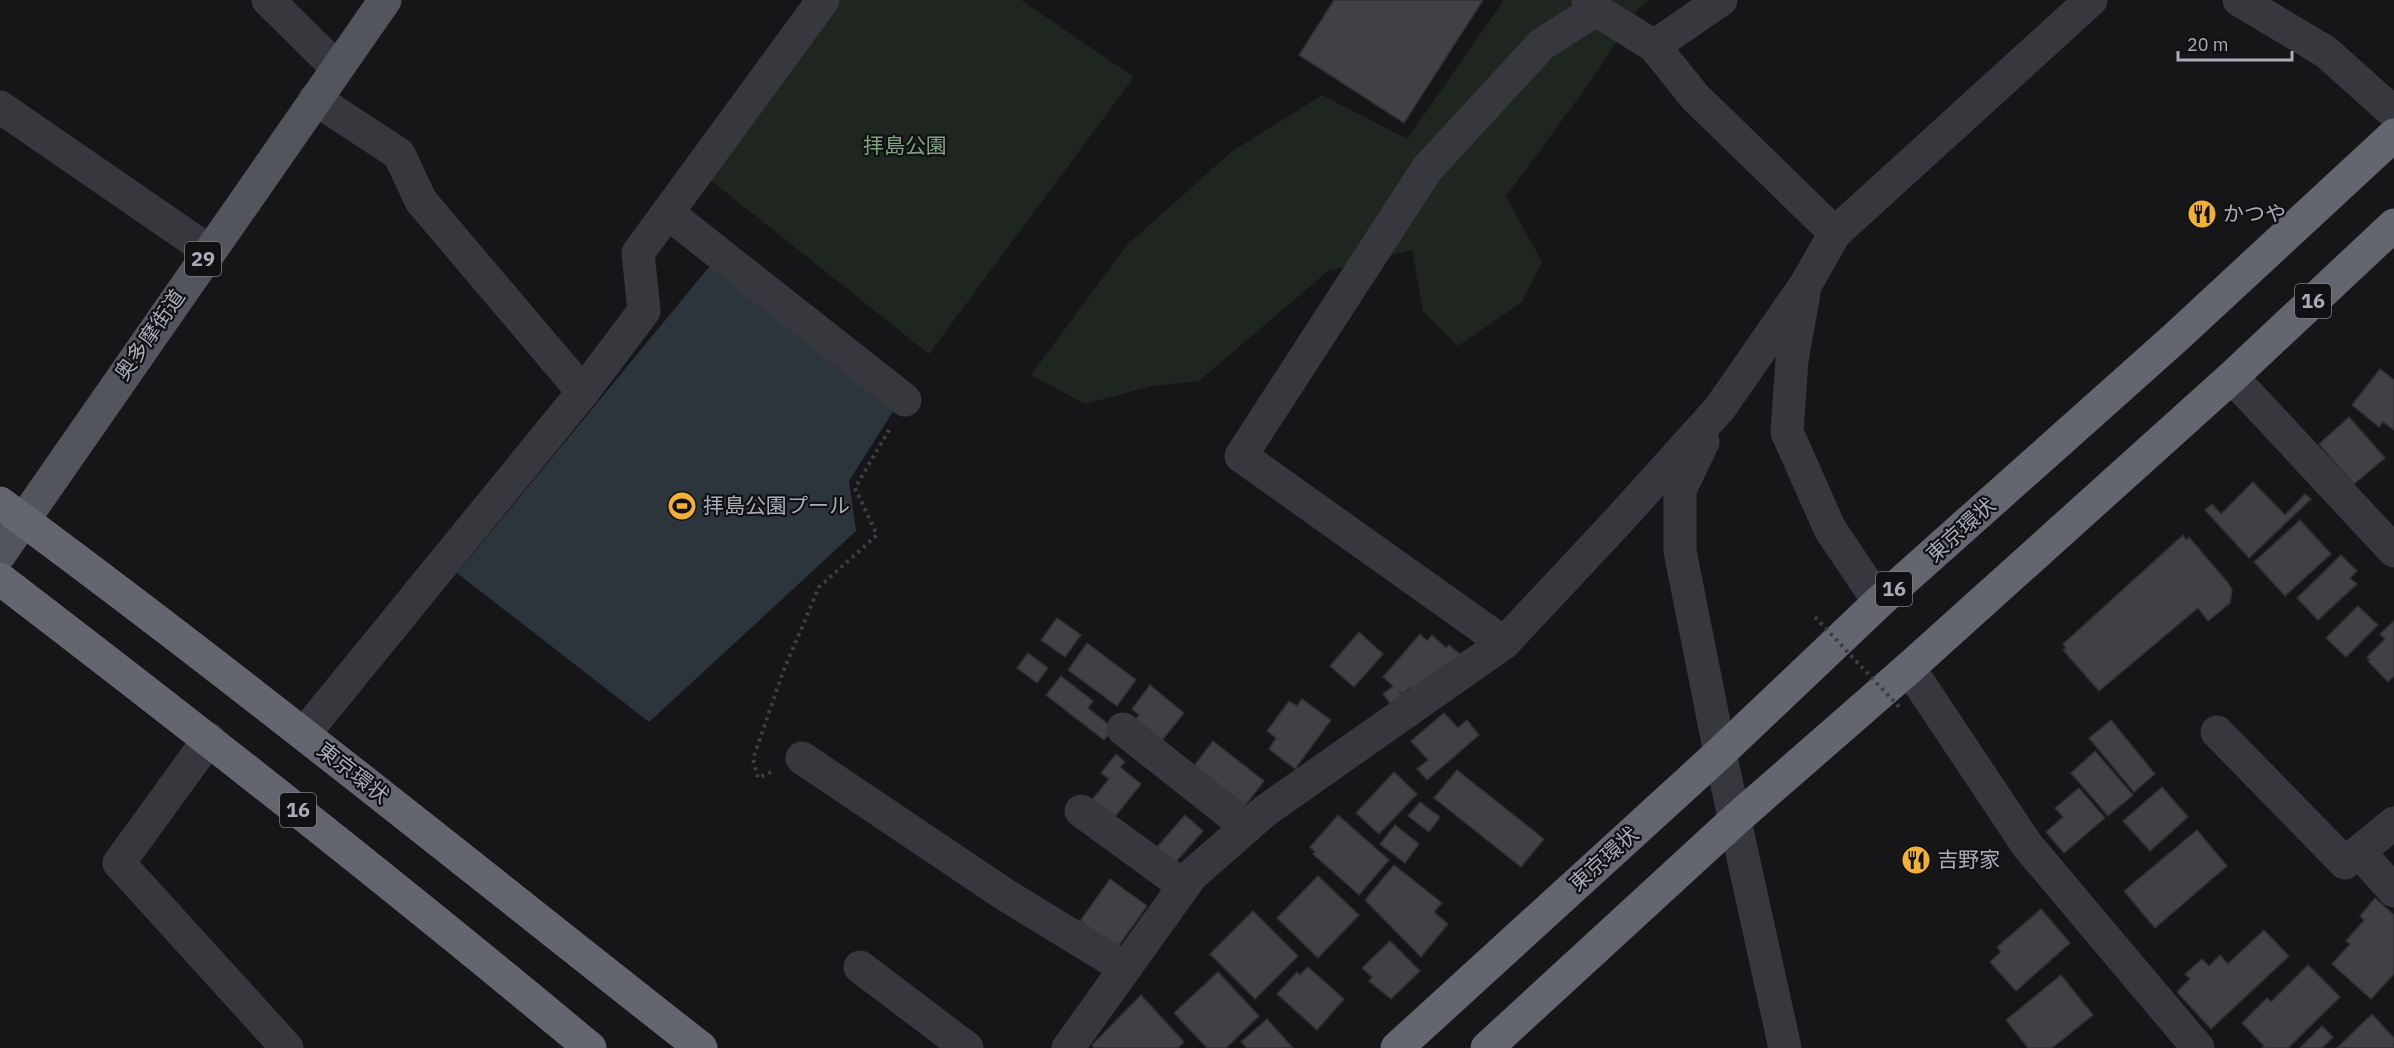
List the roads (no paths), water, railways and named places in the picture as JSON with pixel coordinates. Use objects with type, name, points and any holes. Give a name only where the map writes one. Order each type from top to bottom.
[{"type":"highway","name":"東京環状","points":[[1397,1048],[1720,753],[1879,602],[2175,338],[2394,135]]},
{"type":"highway","name":"16","points":[[1487,1048],[1735,820],[1909,668],[2232,377],[2394,225]]},
{"type":"highway","name":"東京環状","points":[[11,511],[134,602],[304,734],[701,1048]]},
{"type":"highway","name":"16","points":[[0,579],[209,740],[436,920],[590,1048]]},
{"type":"main road","name":"奥多摩街道","points":[[0,554],[11,511],[209,251],[385,0]]},
{"type":"street","points":[[268,0],[337,68]]},
{"type":"street","points":[[304,734],[583,392],[644,311],[638,253],[669,214],[823,0]]},
{"type":"street","points":[[1654,46],[1721,0]]},
{"type":"street","points":[[1068,1048],[1192,875],[1265,811],[1504,643],[1620,519],[1719,408],[1806,284],[1835,233],[2091,0]]},
{"type":"street","points":[[2239,0],[2326,52],[2394,113]]},
{"type":"street","points":[[1504,643],[1241,456],[1427,169],[1542,44],[1592,5],[1654,46],[1695,97],[1835,233]]},
{"type":"street","points":[[315,99],[399,154],[421,201],[583,392]]},
{"type":"street","points":[[0,106],[209,251]]},
{"type":"street","points":[[669,214],[906,400]]},
{"type":"street","points":[[1806,284],[1792,360],[1787,432],[1830,530],[1879,602]]},
{"type":"street","points":[[2232,377],[2394,551]]},
{"type":"street","points":[[1719,408],[1680,490],[1680,551],[1720,753],[1785,1048]]},
{"type":"street","points":[[1909,668],[2027,845],[2198,1048]]},
{"type":"street","points":[[1123,729],[1247,827]]},
{"type":"street","points":[[2217,732],[2344,863],[2360,853],[2394,823]]},
{"type":"street","points":[[209,740],[119,863],[287,1048]]},
{"type":"street","points":[[802,758],[1004,894],[1125,968]]},
{"type":"street","points":[[1081,811],[1184,886]]},
{"type":"street","points":[[2360,853],[2394,891]]},
{"type":"street","points":[[860,967],[967,1048]]},
{"type":"place","name":"かつや","points":[[2202,214]]},
{"type":"place","name":"拝島公園プール","points":[[682,506]]},
{"type":"place","name":"吉野家","points":[[1916,860]]},
{"type":"park label","name":"拝島公園","points":[[905,146]]}]
